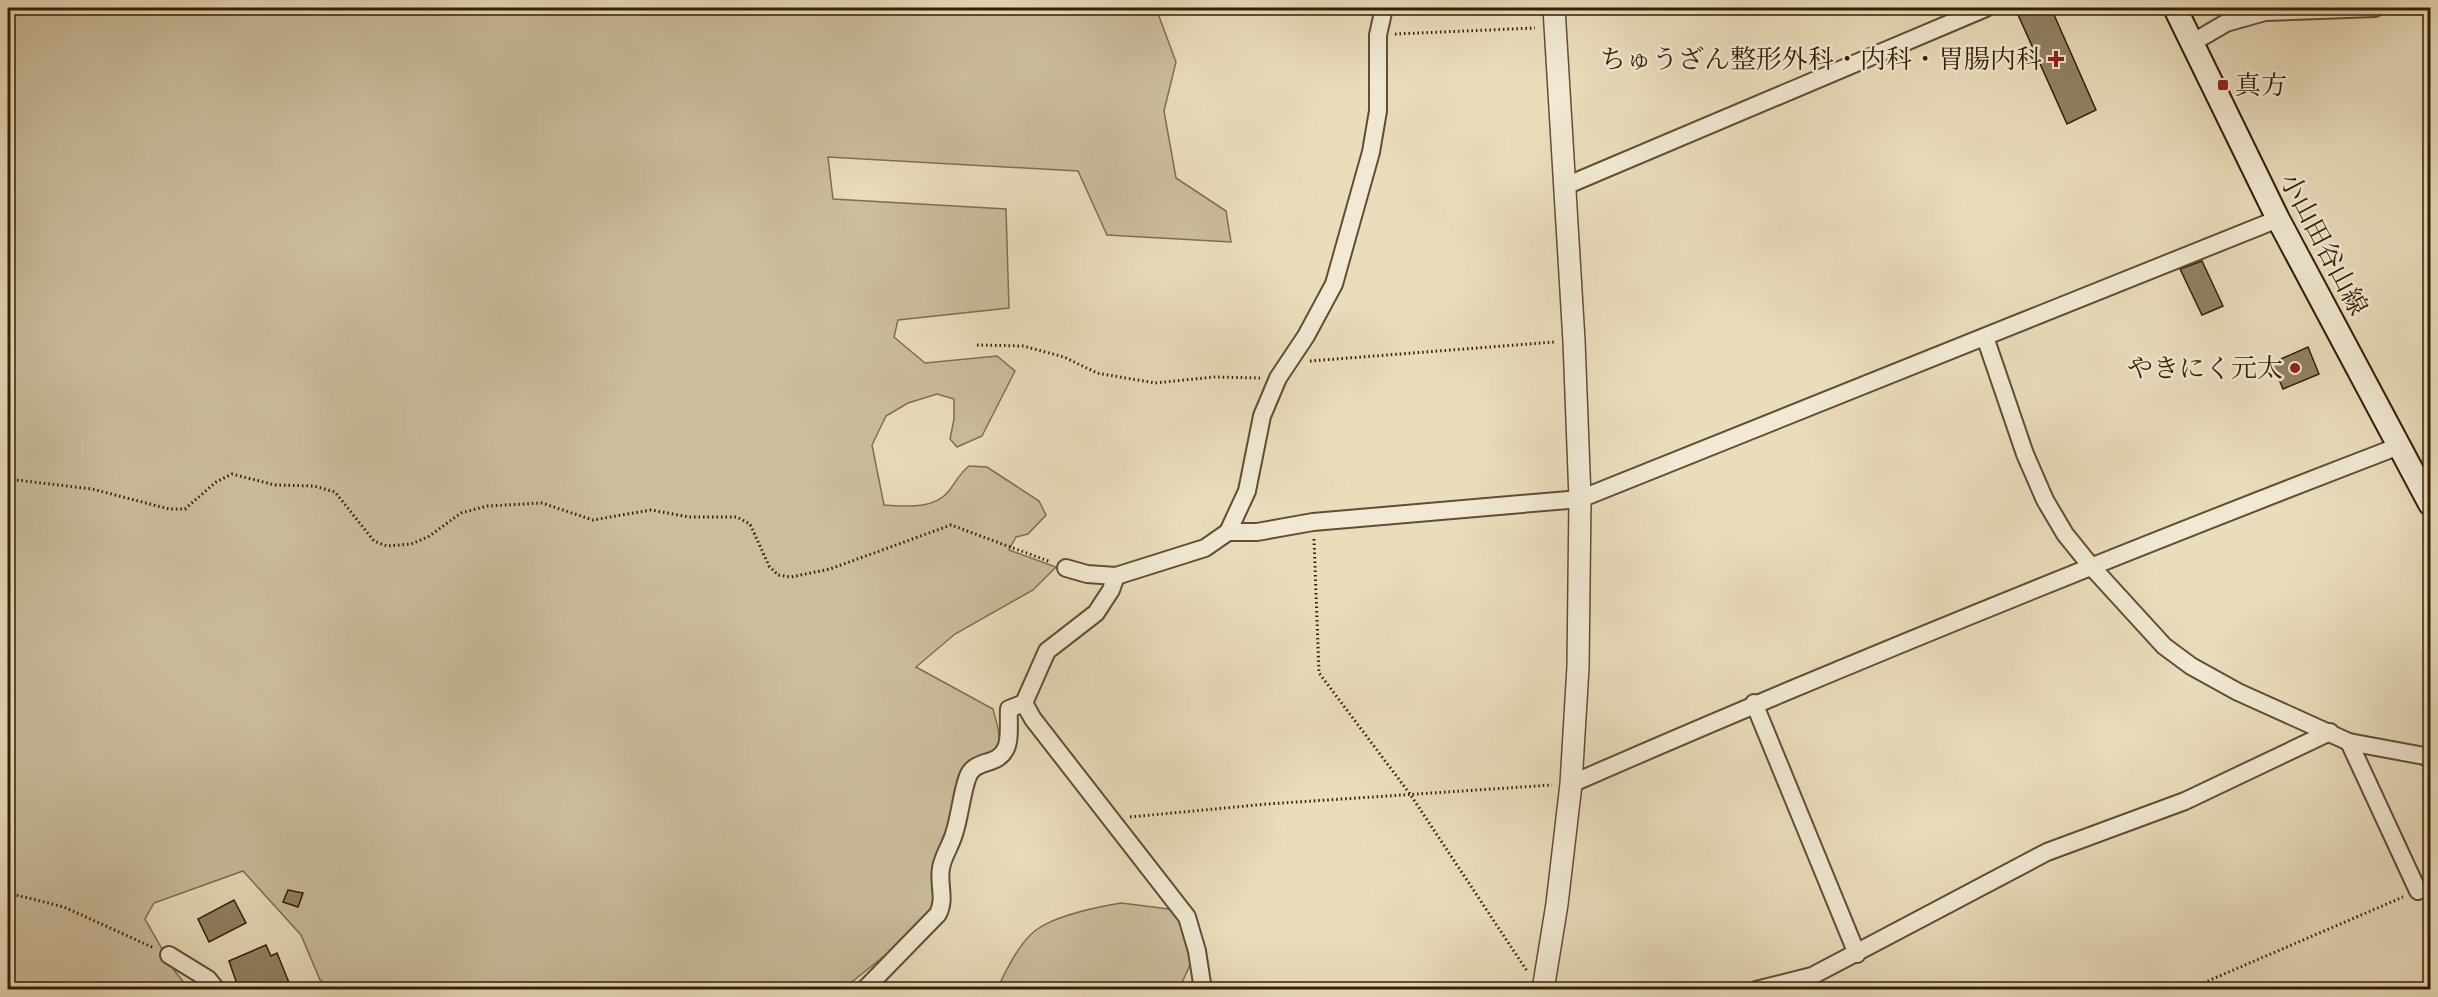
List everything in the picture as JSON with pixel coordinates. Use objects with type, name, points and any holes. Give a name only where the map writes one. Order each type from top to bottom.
[{"type":"main road","name":"小山田谷山線","points":[[2175,8],[2190,44],[2278,219],[2430,504]]},
{"type":"street","points":[[1066,568],[1087,574],[1116,576],[1205,548],[1228,532],[1247,491],[1262,416],[1278,378],[1306,336],[1334,284],[1371,152],[1378,111],[1378,35],[1384,8]]},
{"type":"street","points":[[1563,187],[1986,8]]},
{"type":"street","points":[[2190,44],[2226,22],[2265,12],[2375,8]]},
{"type":"street","points":[[1538,985],[1557,904],[1571,784],[1578,667],[1580,499],[1574,341],[1554,18]]},
{"type":"street","points":[[1228,532],[1257,532],[1313,522],[1580,499],[2278,219]]},
{"type":"street","points":[[1985,337],[2025,454],[2045,500],[2065,534],[2090,565],[2163,646],[2191,666],[2238,692],[2349,742],[2430,757]]},
{"type":"street","points":[[1571,784],[1754,704],[2090,565],[2399,446]]},
{"type":"street","points":[[864,990],[938,914],[943,904],[941,865],[954,835],[967,777],[972,768],[981,762],[1000,757],[1007,748],[1009,709],[1024,703],[1047,651],[1096,613],[1111,590],[1116,576]]},
{"type":"street","points":[[1024,703],[1033,719],[1187,917],[1197,951],[1203,990]]},
{"type":"street","points":[[1754,704],[1857,954]]},
{"type":"street","points":[[1756,990],[1812,976],[2047,852],[2185,801],[2330,732]]},
{"type":"street","points":[[2349,742],[2418,891]]},
{"type":"street","points":[[169,955],[208,979],[217,990]]},
{"type":"path","points":[[1378,35],[1554,18]]},
{"type":"path","points":[[1287,363],[1574,341]]},
{"type":"path","points":[[977,345],[1023,346],[1064,357],[1097,373],[1155,383],[1214,377],[1278,378]]},
{"type":"path","points":[[8,479],[92,489],[169,508],[185,508],[216,482],[232,474],[275,485],[314,486],[335,492],[374,541],[387,546],[411,544],[428,537],[460,513],[487,506],[542,503],[593,520],[651,510],[690,517],[737,517],[750,524],[769,566],[778,575],[790,577],[830,569],[951,525],[1066,568]]},
{"type":"path","points":[[1313,522],[1319,673],[1410,794],[1538,985]]},
{"type":"path","points":[[1112,819],[1410,794],[1571,784]]},
{"type":"path","points":[[2187,990],[2418,891]]},
{"type":"path","points":[[8,893],[64,907],[169,955]]},
{"type":"shaded area","points":[[8,8],[1156,8],[1176,62],[1164,111],[1176,178],[1226,211],[1231,242],[1107,235],[1078,171],[828,157],[833,199],[1006,209],[1009,308],[898,320],[894,337],[925,363],[997,356],[1015,371],[982,436],[957,447],[950,439],[954,419],[954,399],[937,394],[908,403],[886,416],[872,445],[884,505],[918,506],[934,502],[948,492],[969,466],[987,467],[1039,501],[1046,515],[1028,534],[1016,537],[1009,550],[1056,567],[1033,590],[955,634],[916,667],[993,709],[999,741],[994,752],[973,760],[964,768],[935,885],[933,911],[904,940],[843,989],[334,989],[320,980],[301,935],[243,871],[154,903],[145,919],[174,970],[189,989],[8,989]]},
{"type":"shaded area","points":[[1121,903],[1169,909],[1184,919],[1191,946],[1190,965],[1179,989],[997,990],[1019,949],[1036,930],[1065,916]]},
{"type":"building","name":"ちゅうざん整形外科・内科・胃腸内科","points":[[2015,8],[2051,8],[2096,110],[2067,124]]},
{"type":"building","points":[[2202,261],[2223,306],[2202,315],[2180,269]]},
{"type":"building","name":"やきにく元太","points":[[2308,347],[2319,374],[2283,389],[2272,363]]},
{"type":"building","points":[[288,890],[303,893],[298,907],[283,902]]},
{"type":"building","points":[[234,900],[246,923],[209,942],[198,919]]},
{"type":"building","points":[[266,945],[271,956],[277,953],[292,990],[239,990],[229,961]]},
{"type":"waterway","points":[[2419,762],[2430,767]]},
{"type":"place","name":"ちゅうざん整形外科・内科・胃腸内科","points":[[2056,59]]},
{"type":"place","name":"真方","points":[[2223,85]]},
{"type":"place","name":"やきにく元太","points":[[2295,368]]}]
